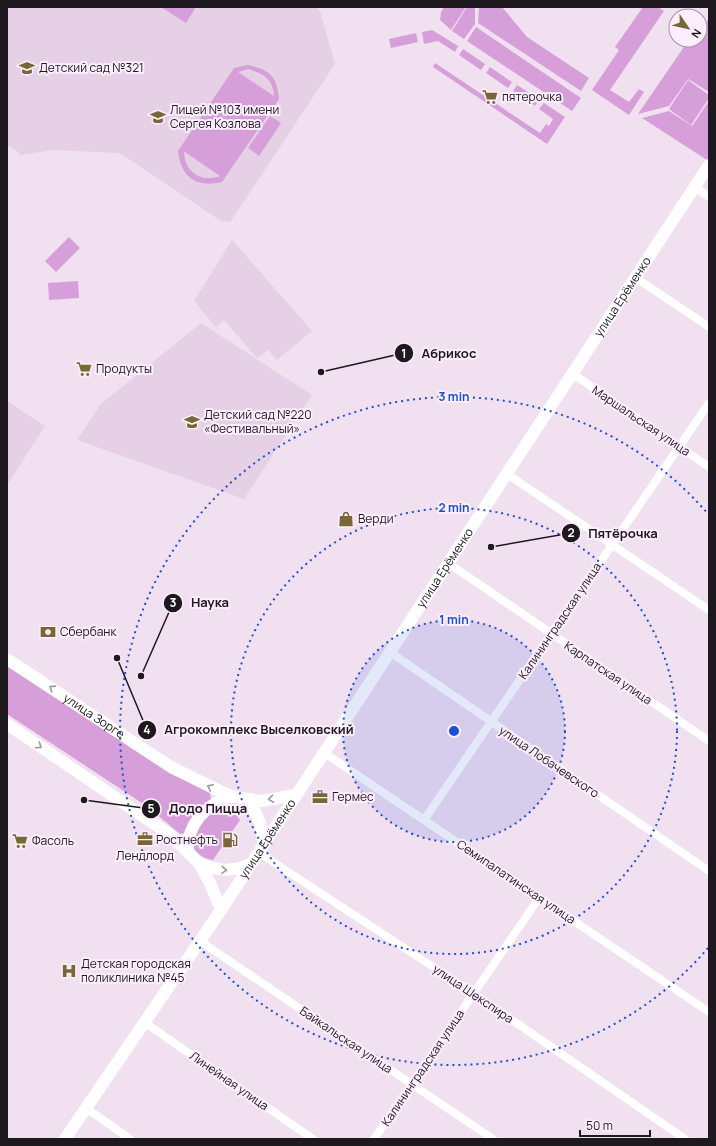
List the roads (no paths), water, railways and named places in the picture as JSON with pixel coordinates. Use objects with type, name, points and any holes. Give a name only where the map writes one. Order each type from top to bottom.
[{"type":"main road","name":"улица Ерёменко","points":[[65,1139],[221,910],[323,752],[709,165]]},
{"type":"main road","name":"улица Зорге","points":[[7,659],[171,767],[230,796],[246,800],[262,801],[295,795]]},
{"type":"main road","points":[[7,724],[157,825],[199,863],[210,883],[221,910]]},
{"type":"main road","points":[[188,852],[190,832],[200,815],[214,803],[230,796]]},
{"type":"main road","points":[[246,800],[252,805],[259,819],[261,848]]},
{"type":"main road","points":[[199,863],[212,869],[226,871],[249,865]]},
{"type":"street","points":[[695,187],[709,197]]},
{"type":"street","points":[[636,278],[709,328]]},
{"type":"street","name":"Маршальская улица","points":[[573,374],[709,467]]},
{"type":"street","name":"Калининградская улица","points":[[424,820],[709,403]]},
{"type":"street","points":[[507,474],[709,610]]},
{"type":"street","name":"Карпатская улица","points":[[448,564],[709,741]]},
{"type":"street","name":"улица Лобачевского","points":[[390,652],[709,871]]},
{"type":"street","name":"Семипалатинская улица","points":[[323,752],[709,1012]]},
{"type":"street","name":"улица Шекспира","points":[[261,848],[685,1139]]},
{"type":"street","name":"Калининградская улица","points":[[374,1139],[539,898]]},
{"type":"street","name":"Байкальская улица","points":[[200,941],[492,1139]]},
{"type":"street","name":"Линейная улица","points":[[144,1022],[313,1139]]},
{"type":"street","points":[[86,1108],[130,1139]]},
{"type":"place","name":"Детский сад №321","points":[[27,68]]},
{"type":"place","name":"пятерочка","points":[[490,97]]},
{"type":"place","name":"Лицей №103 имени Сергея Козлова","points":[[158,117]]},
{"type":"place","name":"Продукты","points":[[84,369]]},
{"type":"place","name":"Абрикос","points":[[321,372]]},
{"type":"place","name":"Детский сад №220 «Фестивальный»","points":[[192,422]]},
{"type":"place","name":"Верди","points":[[346,519]]},
{"type":"place","name":"Пятёрочка","points":[[491,547]]},
{"type":"place","name":"Сбербанк","points":[[48,632]]},
{"type":"place","name":"Агрокомплекс Выселковский","points":[[117,658]]},
{"type":"place","name":"Наука","points":[[141,676]]},
{"type":"place","name":"Гермес","points":[[320,797]]},
{"type":"place","name":"Додо Пицца","points":[[84,800]]},
{"type":"place","name":"Лендлорд","points":[[145,839]]},
{"type":"place","name":"Ростнефть","points":[[230,840]]},
{"type":"place","name":"Фасоль","points":[[20,841]]},
{"type":"place","name":"Детская городская поликлиника №45","points":[[69,971]]}]
